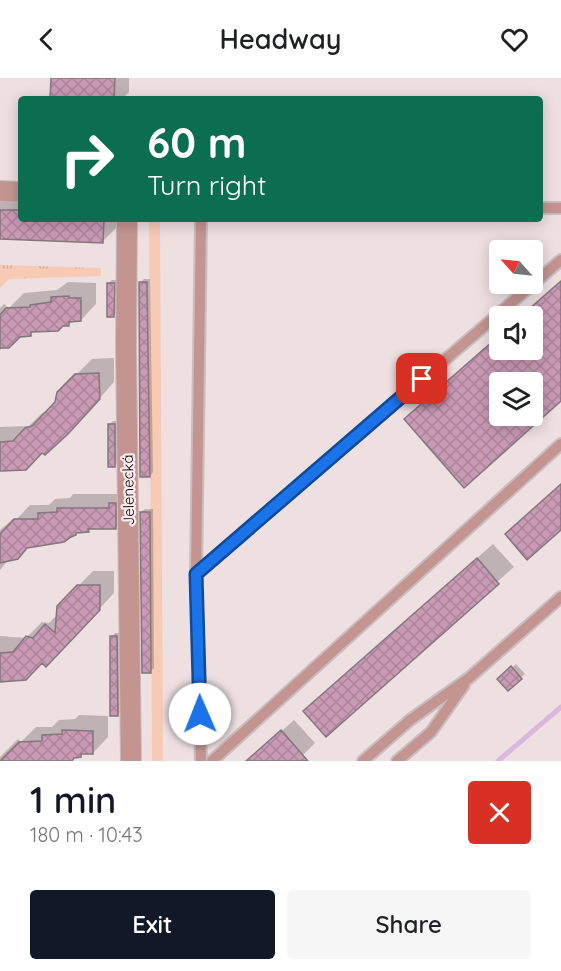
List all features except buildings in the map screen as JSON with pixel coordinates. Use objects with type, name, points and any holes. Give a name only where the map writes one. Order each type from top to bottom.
[{"type":"street","points":[[0,191],[18,192]]},
{"type":"street","name":"Jelenecká","points":[[127,222],[130,761]]},
{"type":"lane","points":[[543,208],[561,208]]},
{"type":"lane","points":[[201,222],[196,574],[201,761]]},
{"type":"lane","points":[[196,574],[561,260]]},
{"type":"lane","points":[[212,761],[561,444]]},
{"type":"lane","points":[[363,761],[410,720],[469,678],[561,597]]},
{"type":"lane","points":[[397,761],[431,732],[469,678]]},
{"type":"green space","points":[[149,222],[160,222],[163,761],[152,761]]},
{"type":"green space","points":[[0,265],[101,268],[101,276],[9,279],[0,288]]},
{"type":"waterway","points":[[498,761],[561,707]]},
{"type":"route","points":[[200,714],[196,574],[422,379]]}]
